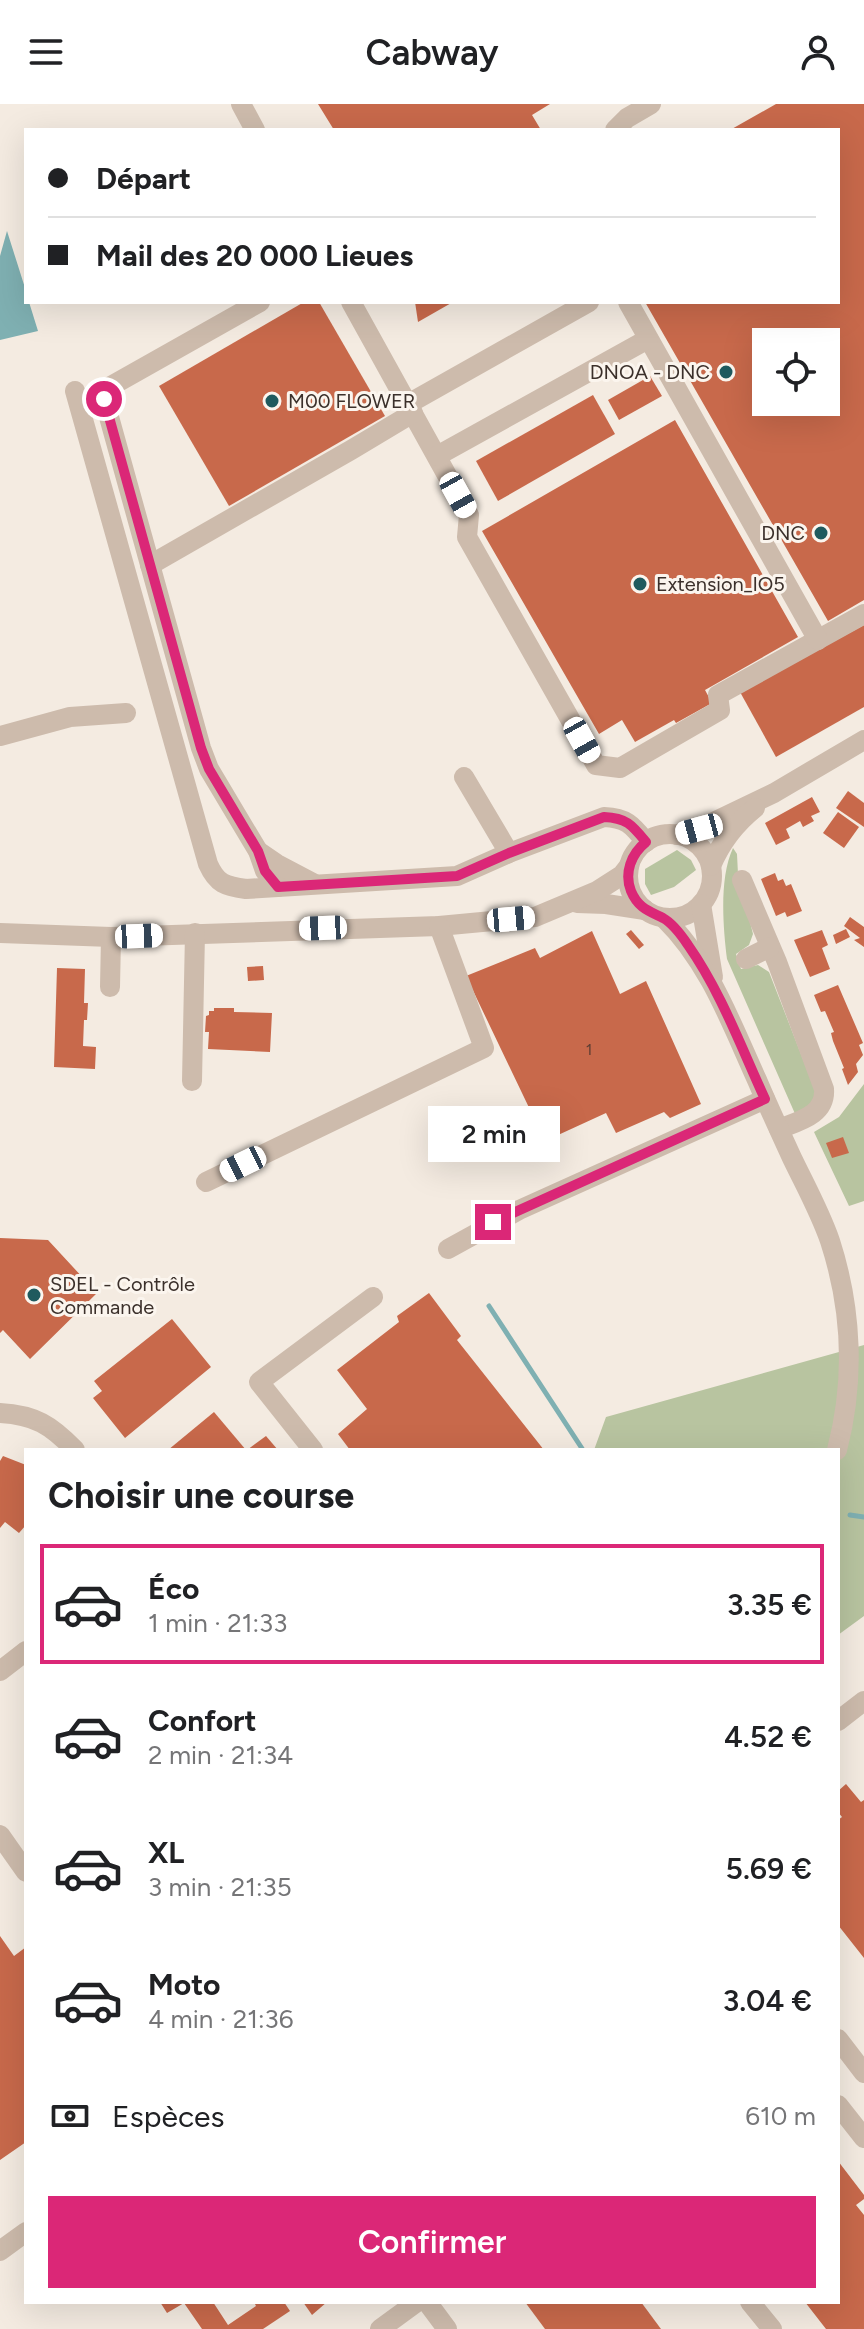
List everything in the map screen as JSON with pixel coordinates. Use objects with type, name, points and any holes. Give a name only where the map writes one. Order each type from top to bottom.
[{"type":"street","points":[[241,104],[254,128]]},
{"type":"street","points":[[617,128],[627,118],[651,104]]},
{"type":"street","points":[[256,304],[111,386],[105,392],[105,407],[201,748],[209,769],[258,851],[265,871],[278,887]]},
{"type":"street","points":[[352,304],[469,515],[467,537],[596,765],[620,768],[720,710],[718,695],[864,614]]},
{"type":"street","points":[[150,565],[586,304]]},
{"type":"street","points":[[629,304],[818,640]]},
{"type":"street","points":[[437,456],[648,339]]},
{"type":"street","points":[[75,391],[213,876],[231,887],[246,889],[457,876],[604,817],[619,818],[631,824],[646,842]]},
{"type":"street","points":[[0,736],[70,717],[126,713]]},
{"type":"street","points":[[0,933],[111,937],[439,926],[535,917],[614,881],[646,842],[661,835],[677,835],[699,829],[774,793],[864,740]]},
{"type":"street","points":[[464,777],[509,853]]},
{"type":"street","points":[[569,903],[616,905],[654,914],[684,916],[701,904],[711,886],[711,866],[725,838],[742,818],[774,793]]},
{"type":"street","points":[[677,835],[699,846],[711,866]]},
{"type":"street","points":[[258,851],[315,884]]},
{"type":"street","points":[[629,866],[629,887],[635,900],[687,943],[715,989],[816,1206],[854,1307],[846,1412],[837,1448]]},
{"type":"street","points":[[742,880],[824,1095],[824,1102],[817,1111],[779,1129]]},
{"type":"street","points":[[701,904],[715,989]]},
{"type":"street","points":[[206,1182],[484,1048],[439,926]]},
{"type":"street","points":[[192,1081],[195,933]]},
{"type":"street","points":[[110,987],[111,937]]},
{"type":"street","points":[[746,959],[770,947]]},
{"type":"street","points":[[448,1249],[519,1210],[765,1099]]},
{"type":"street","points":[[311,1448],[259,1382],[373,1297]]},
{"type":"street","points":[[0,1413],[20,1414],[41,1421],[73,1448]]},
{"type":"street","points":[[0,1671],[24,1653]]},
{"type":"street","points":[[840,1719],[864,1701]]},
{"type":"street","points":[[0,1835],[24,1869]]},
{"type":"street","points":[[840,2042],[864,2073]]},
{"type":"street","points":[[840,2108],[864,2138]]},
{"type":"street","points":[[0,2251],[24,2233]]},
{"type":"street","points":[[380,2329],[414,2304]]},
{"type":"street","points":[[428,2304],[447,2329]]},
{"type":"street","points":[[752,2304],[772,2329]]},
{"type":"green space","points":[[733,848],[737,854],[738,874],[753,934],[749,945],[736,954],[741,969],[758,965],[769,972],[815,1090],[816,1100],[796,1116],[727,959],[724,888]]},
{"type":"green space","points":[[677,850],[691,860],[696,870],[674,887],[651,895],[645,884],[645,869]]},
{"type":"green space","points":[[864,1084],[864,1201],[849,1206],[814,1132],[839,1117]]},
{"type":"green space","points":[[864,1345],[864,1616],[840,1634],[840,1448],[595,1448],[606,1417]]},
{"type":"water","points":[[7,231],[24,285],[24,304],[30,304],[38,331],[0,340],[0,256]]},
{"type":"building","points":[[318,104],[550,104],[532,115],[540,128],[333,128]]},
{"type":"building","name":"DNOA - DNC","points":[[776,104],[864,104],[864,600],[828,621],[646,304],[840,304],[840,128],[734,128]]},
{"type":"building","name":"M00 FLOWER","points":[[301,304],[320,304],[385,416],[229,506],[159,386]]},
{"type":"building","points":[[415,304],[450,304],[418,322]]},
{"type":"building","points":[[650,376],[662,396],[619,420],[608,400]]},
{"type":"building","points":[[593,395],[615,434],[498,501],[476,461]]},
{"type":"building","name":"Extension_IO5","points":[[675,420],[798,637],[705,690],[712,703],[635,742],[622,720],[599,734],[482,531]]},
{"type":"building","points":[[864,625],[864,707],[776,757],[740,692]]},
{"type":"building","points":[[848,791],[864,803],[864,827],[836,808]]},
{"type":"building","points":[[812,797],[820,812],[811,816],[814,821],[803,827],[800,821],[786,829],[790,838],[776,845],[765,823]]},
{"type":"building","points":[[838,812],[859,827],[844,848],[823,833]]},
{"type":"building","points":[[775,873],[778,881],[783,879],[786,886],[791,884],[802,911],[787,917],[785,912],[776,916],[761,879]]},
{"type":"building","points":[[850,917],[864,927],[864,947],[854,940],[860,938],[844,926]]},
{"type":"building","points":[[846,929],[850,937],[836,944],[833,935]]},
{"type":"building","points":[[631,930],[644,945],[639,949],[626,934]]},
{"type":"building","points":[[822,930],[828,945],[822,948],[830,969],[810,977],[794,940]]},
{"type":"building","points":[[592,931],[620,994],[646,981],[701,1104],[670,1118],[664,1112],[616,1133],[606,1113],[545,1141],[466,976],[535,948],[540,958]]},
{"type":"building","points":[[263,966],[264,980],[248,981],[247,967]]},
{"type":"building","points":[[57,968],[85,969],[84,1003],[88,1003],[83,1046],[96,1047],[95,1069],[54,1067]]},
{"type":"building","points":[[838,985],[863,1043],[859,1045],[863,1055],[856,1064],[858,1072],[848,1085],[833,1041],[831,1033],[834,1032],[814,995]]},
{"type":"building","points":[[214,1008],[272,1013],[270,1052],[208,1049],[206,1016]]},
{"type":"building","points":[[843,1137],[849,1153],[832,1158],[826,1143]]},
{"type":"building","name":"SDEL - Contrôle Commande","points":[[0,1238],[48,1240],[97,1293],[30,1359],[3,1330],[0,1333]]},
{"type":"building","points":[[429,1293],[461,1336],[457,1340],[542,1448],[348,1448],[338,1434],[367,1409],[337,1370],[399,1322],[397,1316]]},
{"type":"building","points":[[172,1319],[211,1367],[125,1438],[93,1398],[102,1391],[94,1381]]},
{"type":"building","points":[[214,1412],[244,1448],[170,1448]]},
{"type":"building","points":[[266,1436],[276,1448],[250,1448]]},
{"type":"building","points":[[3,1456],[24,1464],[24,1527],[19,1533],[5,1522],[0,1528],[0,1461]]},
{"type":"building","points":[[846,1784],[861,1802],[864,1800],[864,1958],[840,1928],[840,1789]]},
{"type":"building","points":[[0,1936],[14,1956],[24,1948],[24,2143],[0,2160]]},
{"type":"building","points":[[840,2164],[864,2195],[864,2199],[856,2205],[864,2215],[864,2329],[826,2329],[807,2304],[840,2304]]},
{"type":"building","points":[[161,2304],[182,2304],[167,2313]]},
{"type":"building","points":[[185,2304],[214,2304],[228,2325],[255,2304],[285,2304],[290,2311],[263,2329],[202,2329]]},
{"type":"building","points":[[304,2304],[325,2304],[312,2315]]},
{"type":"building","points":[[526,2304],[642,2304],[661,2329],[545,2329]]},
{"type":"waterway","points":[[489,1306],[582,1448]]},
{"type":"waterway","points":[[850,1515],[864,1517]]},
{"type":"place","name":"DNOA - DNC","points":[[726,372]]},
{"type":"place","name":"M00 FLOWER","points":[[272,401]]},
{"type":"place","name":"DNC","points":[[821,533]]},
{"type":"place","name":"Extension_IO5","points":[[640,584]]},
{"type":"place","name":"SDEL - Contrôle Commande","points":[[34,1295]]},
{"type":"route","points":[[104,399],[201,748],[209,769],[258,851],[265,871],[278,887],[457,876],[604,817],[619,818],[631,824],[646,842],[629,866],[628,880],[632,894],[645,910],[664,918],[687,943],[715,989],[765,1099],[493,1222]]}]
